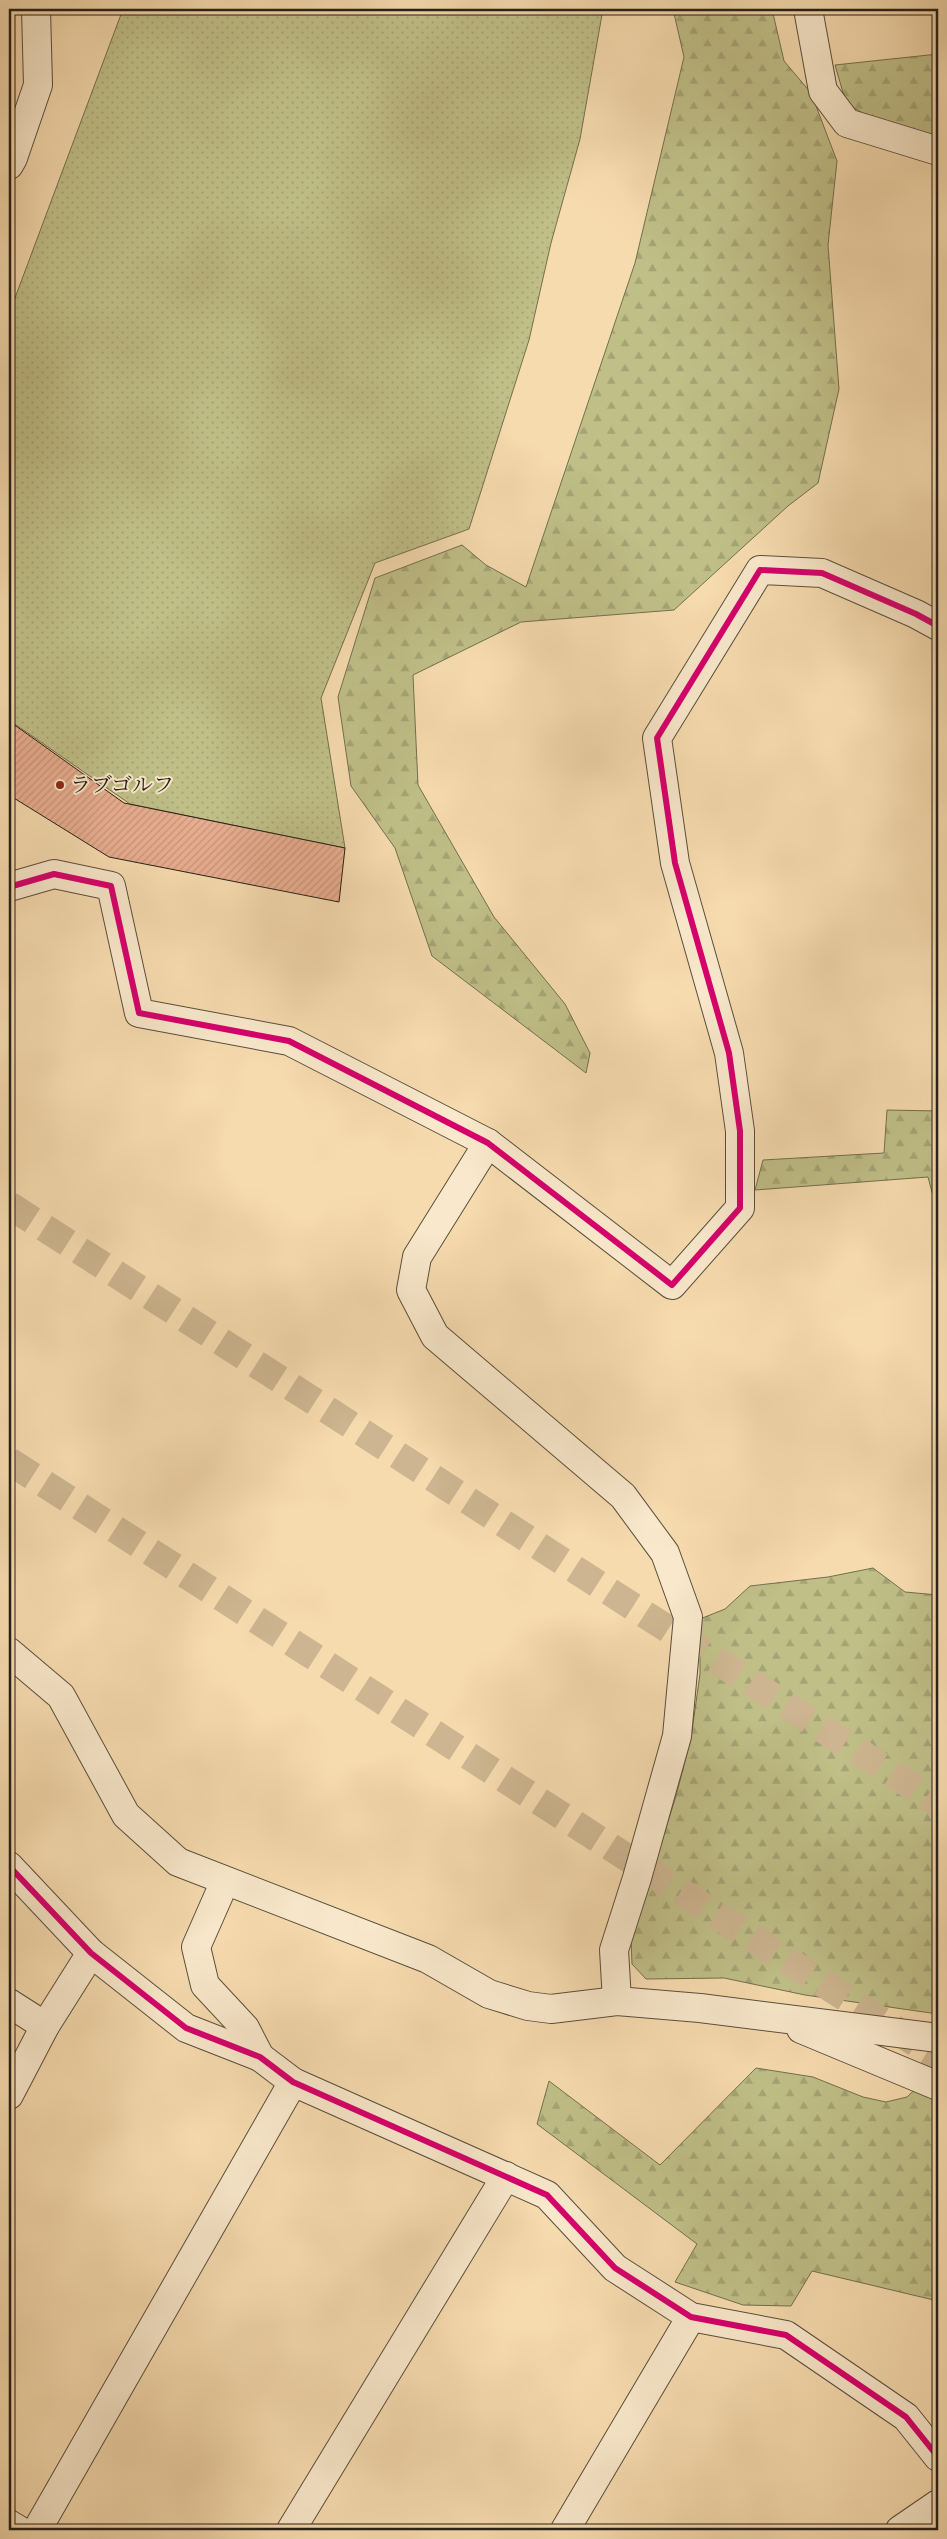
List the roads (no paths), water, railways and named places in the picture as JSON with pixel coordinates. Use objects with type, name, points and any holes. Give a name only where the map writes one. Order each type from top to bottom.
[{"type":"street","points":[[9,165],[14,158],[38,85],[36,9]]},
{"type":"street","points":[[808,9],[823,91],[847,123],[938,150]]},
{"type":"street","points":[[9,887],[54,874],[112,886],[139,1013],[289,1041],[488,1143],[672,1285],[740,1208],[740,1131],[729,1053],[674,863],[657,738],[760,570],[822,573],[916,614],[938,626]]},
{"type":"street","points":[[488,1143],[417,1257],[411,1290],[435,1336],[623,1496],[665,1554],[688,1617],[677,1736],[637,1878],[614,1950],[617,2001]]},
{"type":"street","points":[[9,1652],[61,1696],[126,1815],[178,1862],[428,1959],[489,1994],[528,2006],[551,2009],[617,2001],[773,2017],[938,2038]]},
{"type":"street","points":[[9,1866],[91,1953],[186,2028],[260,2057],[293,2082],[547,2195],[615,2268],[691,2317],[786,2336],[906,2417],[938,2457]]},
{"type":"street","points":[[225,1881],[196,1947],[205,1985],[245,2028],[260,2057]]},
{"type":"street","points":[[9,2095],[45,2026],[91,1953]]},
{"type":"street","points":[[9,2003],[45,2026]]},
{"type":"street","points":[[773,2017],[938,2086]]},
{"type":"street","points":[[37,2530],[293,2082]]},
{"type":"street","points":[[291,2530],[506,2176]]},
{"type":"street","points":[[565,2530],[691,2317]]},
{"type":"street","points":[[900,2530],[938,2504]]},
{"type":"street","points":[[9,2524],[19,2530]]},
{"type":"tunnel","points":[[9,1205],[938,1803]]},
{"type":"tunnel","points":[[9,1461],[938,2057]]},
{"type":"place","name":"ラブゴルフ","points":[[60,785]]}]
